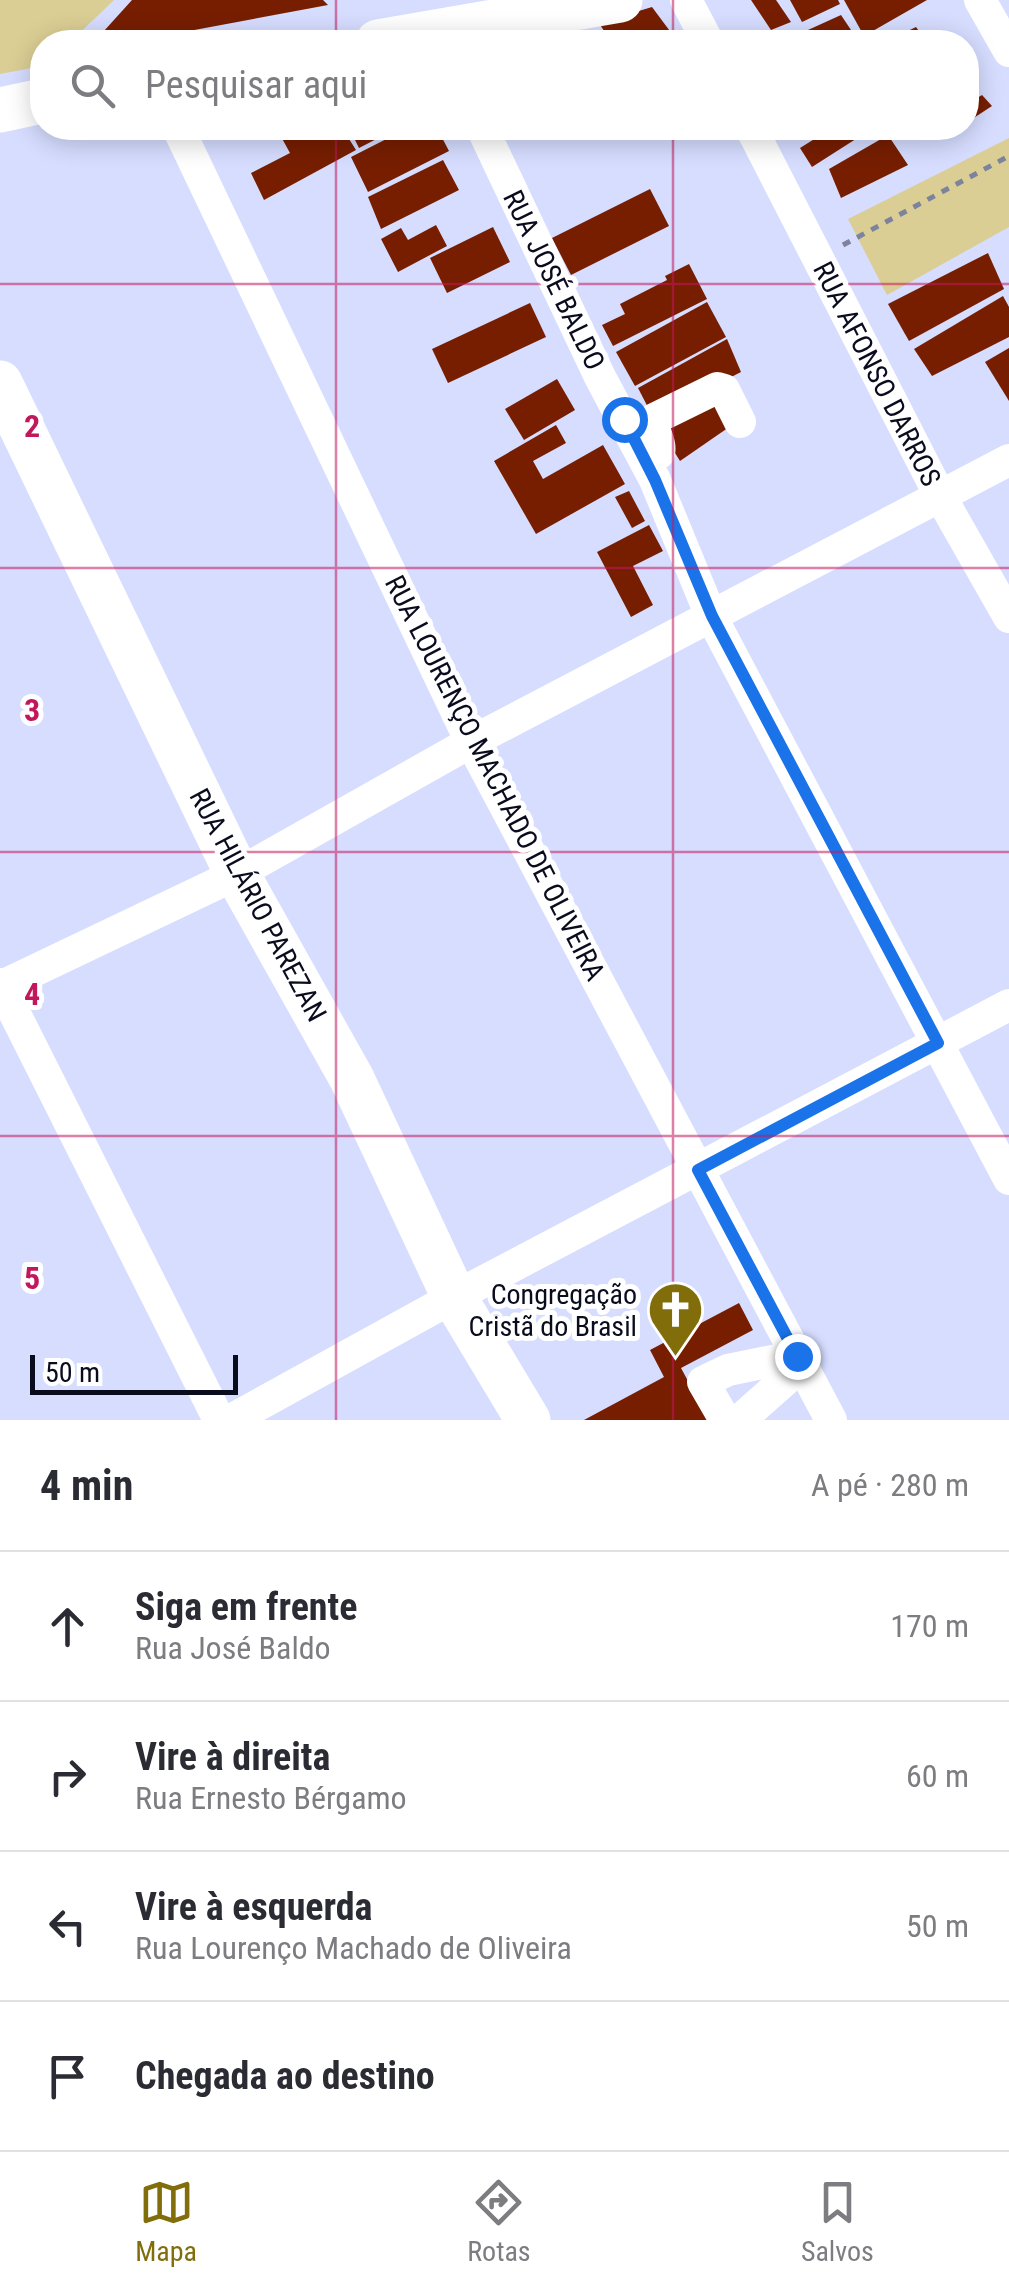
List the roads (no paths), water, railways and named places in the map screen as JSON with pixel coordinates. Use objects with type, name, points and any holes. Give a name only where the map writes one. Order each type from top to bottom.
[{"type":"street","points":[[440,25],[620,0]]},
{"type":"street","points":[[686,0],[702,30]]},
{"type":"street","points":[[980,0],[1009,51]]},
{"type":"street","points":[[0,110],[30,104]]},
{"type":"street","name":"RUA LOURENÇO MACHADO DE OLIVEIRA","points":[[184,140],[471,742],[831,1420]]},
{"type":"street","name":"RUA JOSÉ BALDO","points":[[488,140],[600,377],[644,460],[712,616],[1009,1179]]},
{"type":"street","name":"RUA AFONSO DARROS","points":[[758,140],[939,494],[1009,617]]},
{"type":"street","name":"RUA HILÁRIO PAREZAN","points":[[0,383],[236,874],[352,1079],[454,1296],[528,1420]]},
{"type":"street","points":[[644,460],[659,452],[661,446],[654,419],[717,388],[724,390],[740,422]]},
{"type":"street","points":[[219,1420],[0,986],[236,874],[471,742],[1009,460]]},
{"type":"street","points":[[231,1420],[454,1296],[1009,1004]]},
{"type":"street","points":[[725,1420],[704,1382],[728,1370],[800,1361]]},
{"type":"street","points":[[740,1420],[800,1361]]},
{"type":"place","name":"Congregação Cristã do Brasil","points":[[676,1359]]}]
